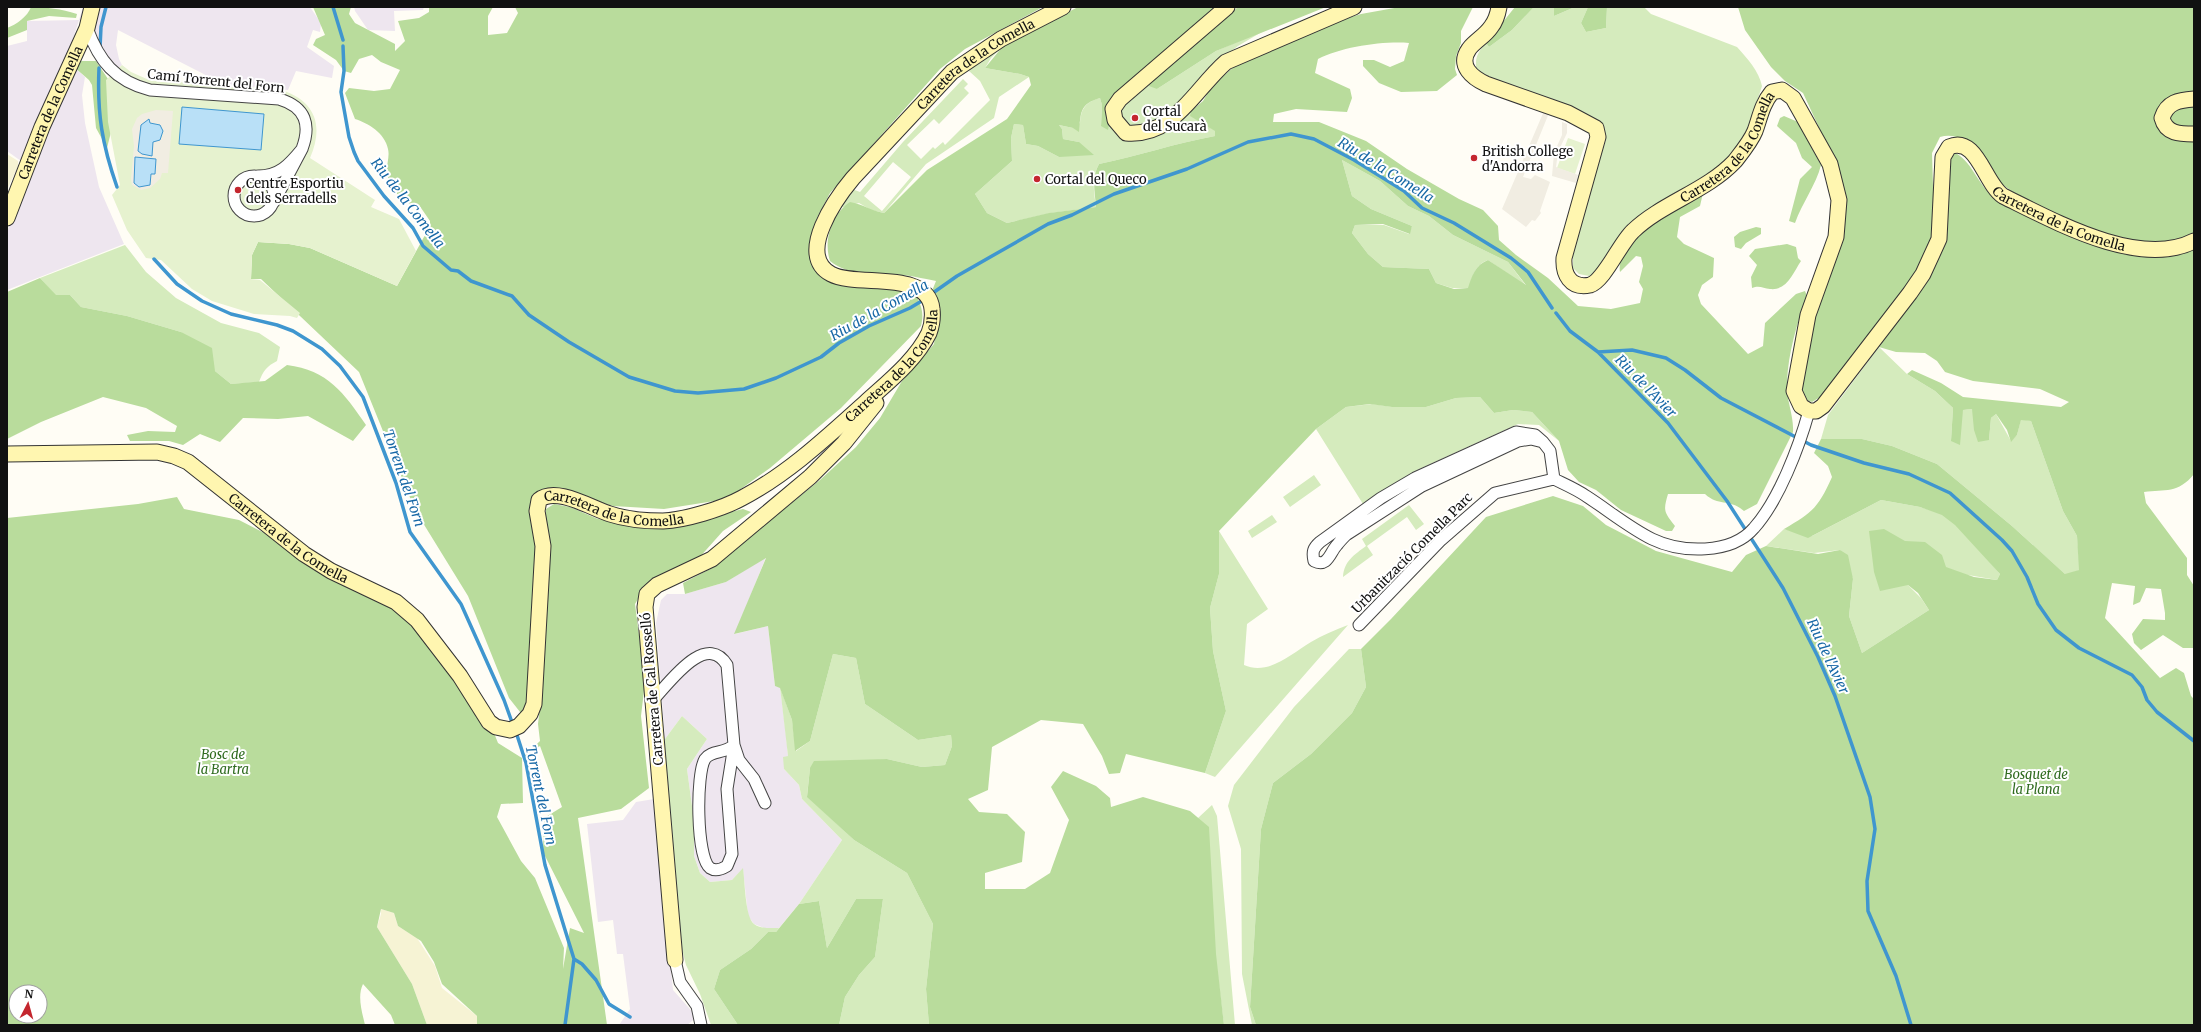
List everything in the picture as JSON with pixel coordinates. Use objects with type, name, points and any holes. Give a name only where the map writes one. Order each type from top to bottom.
[{"type":"main road","name":"Carretera de la Comella","points":[[7,218],[42,127],[87,28],[92,7]]},
{"type":"main road","name":"Carretera de la Comella","points":[[7,454],[157,452],[174,456],[188,462],[309,558],[330,571],[396,602],[417,620],[428,633],[460,676],[489,722],[501,730],[512,730],[525,722],[534,704],[543,546],[537,505],[541,498],[546,496],[561,495],[610,514],[663,521],[690,516],[741,499],[778,475],[830,435],[885,385],[924,342],[932,320],[931,303],[923,291],[903,283],[855,280],[830,274],[824,269],[818,256],[819,238],[828,214],[838,196],[853,178],[952,72],[1002,39],[1063,7]]},
{"type":"main road","points":[[1227,7],[1120,99],[1114,110],[1114,115],[1119,126],[1126,133],[1145,132],[1174,118],[1209,77],[1226,62],[1354,7]]},
{"type":"main road","name":"Carretera de la Comella","points":[[1499,7],[1491,27],[1468,50],[1465,61],[1467,71],[1474,78],[1486,84],[1568,112],[1596,128],[1598,137],[1564,258],[1563,271],[1570,281],[1582,285],[1590,284],[1599,279],[1621,244],[1643,222],[1717,175],[1734,162],[1755,132],[1762,108],[1772,92],[1782,90],[1793,98],[1830,164],[1839,200],[1836,237],[1808,314],[1795,381],[1796,398],[1801,406],[1809,411],[1816,411],[1823,406],[1923,274],[1939,235],[1943,156],[1949,147],[1954,144],[1968,147],[1973,152],[1992,186],[2004,196],[2105,241],[2128,248],[2161,250],[2178,248],[2194,241]]},
{"type":"main road","points":[[2194,99],[2176,102],[2170,105],[2162,118],[2164,124],[2169,130],[2178,134],[2194,134]]},
{"type":"main road","name":"Carretera de Cal Rosselló","points":[[675,960],[645,608],[647,594],[657,585],[712,559],[810,477],[844,443],[884,393],[885,385]]},
{"type":"street","name":"Camí Torrent del Forn","points":[[87,28],[95,50],[113,72],[135,86],[150,90],[279,99],[290,102],[298,108],[307,125],[307,136],[302,149]]},
{"type":"street","points":[[302,149],[272,205],[263,214],[250,216],[239,210],[235,204],[234,191],[242,180],[254,176],[270,176],[278,173],[290,164],[302,149]]},
{"type":"street","points":[[254,176],[261,177],[271,185],[275,197],[272,205]]},
{"type":"street","points":[[1543,442],[1531,439],[1518,441],[1422,486],[1346,536],[1337,545],[1331,557],[1325,562],[1319,563],[1314,560],[1314,547],[1381,498],[1415,478],[1516,432],[1535,435],[1543,442],[1550,451],[1554,479],[1586,496],[1624,522],[1653,539],[1677,548],[1695,550],[1716,548],[1741,538],[1753,530],[1771,506],[1803,433],[1809,411]]},
{"type":"street","name":"Urbanització Comella Parc","points":[[1359,625],[1441,540],[1495,493],[1554,479]]},
{"type":"street","points":[[653,700],[690,661],[704,654],[715,653],[722,656],[728,665],[734,745],[727,789],[732,854],[727,866],[720,870],[711,869],[705,863],[699,839],[701,769],[706,757],[714,752],[728,751],[734,745]]},
{"type":"street","points":[[734,745],[739,760],[754,779],[765,803]]},
{"type":"street","points":[[675,960],[680,982],[697,1006],[701,1025]]},
{"type":"shaded area","points":[[83,7],[310,7],[321,23],[320,32],[313,30],[307,47],[334,66],[332,78],[296,71],[288,90],[225,85],[118,30],[116,45],[122,65],[113,72],[79,20]]},
{"type":"shaded area","points":[[354,7],[424,7],[423,10],[394,11],[395,31],[368,30],[355,11]]},
{"type":"shaded area","points":[[79,20],[66,60],[21,167],[21,161],[7,151],[7,46],[27,41],[27,21]]},
{"type":"shaded area","points":[[74,67],[85,77],[82,95],[85,123],[99,187],[124,244],[7,290],[7,231],[29,182],[38,152]]},
{"type":"shaded area","points":[[156,110],[173,111],[168,173],[162,173],[160,179],[150,188],[141,190],[132,185],[131,179],[134,146],[132,129],[137,118],[142,114]],"holes":[[[149,120],[150,123],[163,131],[162,137],[153,141],[152,156]]]},
{"type":"shaded area","points":[[1544,111],[1549,113],[1523,177],[1531,179],[1535,175],[1550,182],[1540,211],[1541,213],[1535,221],[1532,220],[1526,227],[1502,209]]},
{"type":"shaded area","points":[[1562,122],[1567,124],[1567,133],[1558,152],[1556,167],[1578,175],[1576,183],[1552,176],[1554,153],[1562,135]]},
{"type":"shaded area","points":[[7,154],[18,161],[18,166],[7,190]]},
{"type":"shaded area","points":[[766,557],[735,634],[768,626],[775,686],[780,687],[786,735],[788,756],[784,769],[799,785],[802,799],[842,840],[799,904],[779,928],[764,928],[754,924],[748,916],[743,869],[732,880],[710,882],[700,873],[694,856],[694,821],[687,769],[707,739],[682,716],[665,739],[656,623],[661,600],[667,594],[685,594],[726,582]]},
{"type":"shaded area","points":[[654,799],[673,990],[697,1017],[687,1025],[619,1025],[630,1009],[623,954],[617,954],[613,920],[598,922],[587,824],[623,820],[636,802]]},
{"type":"shaded area","points":[[381,909],[394,913],[398,926],[417,938],[435,966],[442,988],[477,1016],[477,1025],[427,1025],[412,984],[377,927]]},
{"type":"green space","points":[[31,7],[43,7],[77,14],[76,18],[49,16],[27,21],[27,30],[7,38],[7,28],[21,20]]},
{"type":"green space","points":[[313,7],[351,7],[349,14],[355,23],[395,44],[395,51],[405,41],[398,21],[419,18],[429,12],[429,7],[493,7],[488,16],[488,35],[507,33],[518,13],[515,7],[1043,7],[965,49],[940,69],[830,193],[817,218],[810,245],[814,264],[824,278],[849,286],[892,288],[916,295],[922,310],[921,326],[841,408],[770,468],[727,499],[664,509],[613,506],[572,494],[541,492],[536,541],[532,684],[524,717],[509,698],[468,596],[415,510],[359,372],[261,279],[251,279],[252,255],[258,242],[289,244],[310,248],[397,286],[430,226],[430,221],[419,205],[413,205],[403,200],[394,190],[387,173],[388,152],[386,143],[380,134],[370,126],[355,119],[345,93],[349,88],[374,91],[390,89],[400,70],[381,62],[372,55],[359,59],[351,73],[344,71],[336,60],[313,45],[316,39],[325,35]]},
{"type":"green space","points":[[1078,7],[1216,7],[1110,120],[1108,130],[1101,126],[1102,105],[1100,98],[1088,103],[1082,110],[1079,132],[1073,128],[1059,125],[1062,129],[1063,139],[1079,142],[1094,155],[1059,157],[1038,146],[1026,144],[1023,125],[1014,124],[1011,138],[1012,161],[975,194],[987,213],[1007,223],[1049,213],[1096,207],[1094,180],[1099,164],[1215,136],[1215,131],[1190,116],[1191,111],[1203,101],[1212,86],[1236,65],[1319,27],[1361,14],[1400,7],[1473,7],[1461,31],[1461,43],[1456,56],[1455,69],[1457,75],[1437,91],[1401,92],[1379,83],[1363,66],[1363,60],[1374,60],[1390,67],[1404,61],[1409,43],[1375,44],[1350,48],[1318,59],[1315,73],[1350,89],[1352,98],[1347,112],[1296,109],[1274,114],[1273,122],[1319,122],[1366,141],[1407,169],[1459,199],[1483,210],[1498,226],[1499,240],[1516,255],[1548,278],[1578,306],[1611,309],[1640,303],[1643,289],[1639,282],[1643,266],[1641,257],[1636,256],[1620,272],[1621,260],[1627,249],[1651,225],[1679,206],[1703,193],[1700,206],[1680,217],[1677,237],[1684,244],[1714,258],[1713,277],[1702,285],[1698,295],[1701,304],[1748,354],[1763,346],[1765,323],[1796,294],[1805,291],[1807,296],[1794,338],[1789,361],[1787,389],[1793,432],[1757,504],[1744,511],[1734,505],[1710,498],[1705,494],[1668,494],[1665,508],[1675,526],[1672,531],[1666,531],[1621,510],[1596,490],[1579,482],[1568,470],[1559,441],[1532,412],[1513,410],[1494,413],[1480,397],[1456,398],[1426,407],[1392,407],[1370,404],[1346,407],[1316,429],[1219,531],[1219,574],[1210,608],[1213,651],[1226,711],[1205,773],[1126,754],[1120,773],[1109,774],[1102,756],[1083,724],[1041,720],[992,747],[988,790],[968,799],[979,812],[1007,814],[1025,832],[1022,862],[985,873],[985,889],[1025,889],[1050,873],[1069,820],[1051,787],[1063,771],[1096,786],[1110,798],[1111,807],[1143,797],[1190,811],[1209,827],[1216,954],[1224,1025],[929,1025],[926,989],[933,924],[907,873],[854,840],[807,797],[810,768],[814,761],[887,759],[922,767],[945,765],[952,746],[951,735],[918,740],[865,704],[856,658],[833,654],[810,741],[795,751],[792,720],[780,688],[775,686],[768,626],[734,634],[766,558],[726,582],[685,594],[683,583],[710,569],[820,480],[856,447],[880,418],[902,381],[934,344],[939,306],[932,291],[936,281],[906,275],[864,273],[846,270],[830,261],[828,253],[829,236],[838,213],[850,202],[884,213],[927,170],[1007,119],[1031,85],[1029,77],[985,68],[1003,46]],"holes":[[[1342,160],[1380,181],[1408,206],[1429,216],[1453,235],[1508,262],[1526,285],[1488,260],[1477,268],[1468,288],[1454,289],[1436,283],[1429,269],[1383,267],[1368,254],[1352,233],[1355,225],[1383,224],[1410,234],[1412,226],[1371,209],[1352,196]]]},
{"type":"green space","points":[[1238,7],[1326,7],[1216,51],[1157,89],[1149,86],[1152,78]]},
{"type":"green space","points":[[1515,7],[1534,7],[1512,30],[1489,47],[1486,43]]},
{"type":"green space","points":[[1534,7],[1554,7],[1554,16],[1575,7],[1588,7],[1581,23],[1586,32],[1606,28],[1607,7],[1644,7],[1651,14],[1737,47],[1749,60],[1758,75],[1762,86],[1747,133],[1735,152],[1598,271],[1589,276],[1579,274],[1573,268],[1573,255],[1589,189],[1606,140],[1602,127],[1477,73],[1477,56],[1486,43],[1489,47],[1512,30]]},
{"type":"green space","points":[[1554,7],[1575,7],[1554,16]]},
{"type":"green space","points":[[1588,7],[1607,7],[1606,28],[1586,32],[1581,23]]},
{"type":"green space","name":"Bosquet de la Plana","points":[[1738,7],[2194,7],[2194,474],[2177,488],[2144,492],[2146,503],[2187,558],[2187,575],[2194,586],[2194,648],[2183,648],[2163,635],[2141,650],[2134,643],[2132,634],[2143,619],[2165,620],[2161,589],[2146,588],[2140,602],[2133,605],[2135,586],[2112,583],[2105,618],[2160,678],[2176,668],[2184,673],[2191,696],[2194,699],[2194,1025],[1256,1025],[1250,1007],[1261,829],[1273,783],[1311,754],[1352,713],[1366,687],[1361,649],[1486,517],[1553,496],[1583,506],[1606,525],[1656,551],[1732,572],[1746,555],[1766,546],[1818,554],[1840,550],[1848,555],[1853,579],[1849,616],[1862,653],[1929,610],[1918,593],[1908,585],[1880,591],[1874,572],[1869,531],[1884,529],[1905,541],[1925,542],[1942,555],[1946,567],[1974,577],[1997,580],[2000,574],[1955,525],[1942,515],[1920,507],[1881,500],[1808,538],[1784,529],[1802,518],[1814,508],[1823,496],[1832,477],[1828,466],[1814,453],[1821,439],[1862,439],[1892,446],[1937,464],[2012,526],[2065,574],[2079,570],[2077,536],[2063,511],[2031,421],[2021,420],[2017,435],[2011,442],[2007,430],[1996,414],[1991,418],[1989,440],[1978,442],[1974,430],[1972,409],[1963,410],[1960,445],[1951,441],[1953,408],[1935,391],[1907,374],[1912,370],[1941,383],[1963,397],[2061,407],[2069,402],[2040,389],[1973,381],[1945,372],[1937,361],[1925,353],[1896,352],[1879,347],[1921,289],[1947,231],[1948,214],[1945,182],[1951,151],[1965,160],[1984,187],[1997,200],[2096,231],[2019,196],[2008,189],[1992,174],[1967,143],[1959,138],[1950,136],[1940,137],[1932,153],[1934,218],[1932,239],[1910,285],[1822,396],[1812,402],[1804,399],[1801,387],[1813,323],[1841,242],[1845,219],[1844,199],[1835,162],[1803,93],[1785,81],[1771,67],[1745,30]]},
{"type":"green space","points":[[1265,30],[1238,46],[1205,71],[1184,97],[1158,122],[1130,128],[1124,124],[1120,112],[1152,78],[1157,89],[1216,51]]},
{"type":"green space","points":[[1003,46],[991,58],[985,68],[1029,77],[999,97],[994,118],[926,164],[884,213],[871,210],[859,203],[840,208],[852,189],[860,192],[903,142],[963,79],[968,84],[964,88],[969,93],[939,124],[934,119],[907,145],[921,159],[933,147],[935,149],[943,142],[945,145],[990,100],[980,81],[969,71],[974,64]],"holes":[[[893,162],[911,177],[882,211],[864,196]]]},
{"type":"green space","points":[[81,61],[96,61],[108,79],[112,128],[107,148],[96,128],[92,85],[89,80],[74,67]]},
{"type":"green space","name":"Centre Esportiu dels Serradells","points":[[122,65],[131,72],[149,80],[278,89],[290,93],[300,99],[308,106],[313,114],[316,124],[314,146],[310,158],[375,200],[371,207],[399,219],[416,251],[397,286],[310,248],[289,244],[258,242],[252,255],[251,279],[260,280],[300,313],[297,318],[290,316],[254,314],[212,301],[192,289],[161,260],[146,258],[127,230],[112,195],[120,185],[108,122],[106,80]]},
{"type":"green space","points":[[1100,98],[1102,105],[1101,126],[1110,120],[1135,138],[1153,136],[1166,132],[1178,124],[1191,111],[1191,116],[1216,131],[1215,136],[1099,164],[1096,169],[1094,180],[1096,207],[1051,213],[1007,223],[987,213],[975,194],[1012,161],[1011,138],[1014,124],[1023,125],[1026,144],[1038,146],[1059,157],[1079,142],[1063,139],[1062,129],[1059,125],[1073,128],[1080,123],[1085,106],[1091,101]]},
{"type":"green space","points":[[1784,116],[1798,122],[1821,165],[1816,180],[1795,223],[1789,221],[1800,179],[1812,167],[1802,158],[1796,143],[1777,126],[1780,118]]},
{"type":"green space","points":[[1568,138],[1585,144],[1575,174],[1557,168]]},
{"type":"green space","points":[[1342,160],[1380,181],[1408,206],[1429,216],[1453,235],[1508,262],[1527,287],[1488,260],[1477,268],[1469,288],[1452,288],[1436,283],[1429,269],[1383,267],[1368,254],[1352,233],[1355,225],[1384,225],[1409,234],[1412,226],[1371,209],[1352,196]]},
{"type":"green space","points":[[1756,227],[1761,228],[1761,234],[1746,243],[1741,249],[1735,247],[1734,237],[1740,232]]},
{"type":"green space","points":[[1787,244],[1796,247],[1798,258],[1801,261],[1789,280],[1781,287],[1776,289],[1759,287],[1752,288],[1751,277],[1757,265],[1749,256],[1755,249]]},
{"type":"green space","points":[[125,245],[146,272],[176,298],[221,323],[259,333],[280,347],[277,361],[266,369],[259,382],[231,384],[215,371],[181,332],[127,316],[81,307],[70,295],[56,296],[40,278]]},
{"type":"green space","points":[[40,278],[56,295],[70,295],[81,307],[127,316],[181,332],[212,348],[215,371],[231,384],[265,381],[287,365],[314,372],[334,385],[342,393],[366,425],[353,441],[308,416],[278,419],[243,418],[220,442],[200,434],[183,445],[169,441],[130,441],[127,435],[148,431],[175,432],[177,426],[146,408],[103,397],[41,422],[7,439],[7,292]]},
{"type":"green space","points":[[1879,347],[1907,374],[1935,391],[1953,408],[1951,441],[1963,410],[1972,409],[1989,440],[1991,418],[1996,414],[2011,441],[2017,435],[2021,419],[2031,421],[2063,511],[2077,536],[2080,570],[2066,575],[2012,526],[1937,464],[1892,446],[1862,439],[1821,439],[1828,415]]},
{"type":"green space","points":[[1480,397],[1494,413],[1513,410],[1532,412],[1559,441],[1539,425],[1518,424],[1417,470],[1363,504],[1316,429],[1346,407],[1372,404],[1393,407],[1426,407],[1456,398]]},
{"type":"green space","points":[[1314,475],[1321,485],[1290,507],[1283,497]]},
{"type":"green space","name":"Bosc de la Bartra","points":[[177,497],[184,509],[239,520],[282,542],[400,611],[422,633],[494,733],[498,743],[522,758],[540,741],[538,724],[544,663],[549,561],[546,509],[554,504],[570,507],[598,519],[669,527],[743,509],[751,512],[723,531],[698,559],[647,584],[635,604],[645,682],[641,716],[649,788],[621,809],[578,818],[607,1025],[477,1025],[477,1016],[442,984],[434,962],[421,941],[398,926],[394,913],[381,909],[377,927],[412,984],[427,1025],[395,1025],[391,1015],[363,984],[360,999],[365,1025],[7,1025],[7,518],[138,504]],"holes":[[[540,746],[562,807],[544,818],[543,852],[584,933],[570,928],[563,969],[564,948],[535,878],[521,861],[497,817],[501,804],[523,803],[522,758]]]},
{"type":"green space","points":[[1881,500],[1920,507],[1950,516],[2000,574],[1997,580],[1968,575],[1908,585],[1921,598],[1929,610],[1862,653],[1849,616],[1853,579],[1840,550],[1814,553],[1766,546],[1784,529],[1812,536]]},
{"type":"green space","points":[[1409,505],[1424,524],[1416,530],[1407,517],[1367,546],[1373,555],[1343,577],[1345,567],[1350,559],[1366,546],[1362,539]]},
{"type":"green space","points":[[1272,515],[1277,522],[1252,538],[1248,531]]},
{"type":"green space","points":[[1219,531],[1268,609],[1247,624],[1244,665],[1253,668],[1270,666],[1320,637],[1348,625],[1215,777],[1205,773],[1226,711],[1213,651],[1210,608],[1219,574]]},
{"type":"green space","points":[[1349,649],[1361,649],[1366,687],[1352,713],[1311,754],[1273,783],[1261,829],[1250,1007],[1256,1025],[1252,1025],[1242,974],[1241,849],[1228,806],[1234,785],[1294,707]]},
{"type":"green space","points":[[833,654],[856,658],[865,704],[918,740],[951,735],[952,746],[945,765],[922,767],[887,759],[810,768],[807,796],[854,840],[907,873],[933,924],[926,989],[929,1025],[839,1025],[845,997],[859,975],[875,957],[883,899],[856,899],[827,948],[819,901],[799,904],[842,840],[802,799],[799,785],[784,769],[783,757],[788,756],[780,687],[792,720],[796,751],[810,741]]},
{"type":"green space","points":[[682,716],[707,739],[687,769],[694,821],[694,856],[700,873],[710,882],[732,880],[743,868],[747,907],[751,920],[754,924],[760,927],[779,928],[776,932],[768,932],[751,949],[720,970],[714,989],[738,1025],[711,1025],[700,994],[686,965],[680,941],[666,792],[665,739]]},
{"type":"green space","points":[[1212,805],[1217,816],[1235,1025],[1224,1025],[1198,818]]},
{"type":"green space","points":[[856,899],[883,899],[875,957],[859,975],[845,997],[839,1025],[738,1025],[714,989],[720,970],[751,949],[768,932],[776,932],[799,904],[819,901],[827,948]]},
{"type":"water","points":[[182,107],[264,114],[261,150],[179,144]]},
{"type":"water","points":[[149,119],[150,123],[160,125],[163,131],[160,140],[153,142],[152,156],[142,154],[138,151],[141,125]]},
{"type":"water","points":[[135,157],[156,159],[155,174],[151,174],[150,185],[139,187],[134,183]]},
{"type":"waterway","name":"Torrent del Forn","points":[[100,48],[101,27],[106,7]]},
{"type":"waterway","name":"Riu de la Comella","points":[[333,7],[343,40]]},
{"type":"waterway","name":"Riu de la Comella","points":[[343,46],[344,71],[341,92],[349,137],[354,152],[358,161],[384,196],[413,228],[423,246],[451,270],[458,271],[471,281],[512,296],[529,315],[569,342],[629,377],[675,391],[698,393],[744,389],[776,378],[821,357],[839,343],[869,326],[910,308],[925,299]]},
{"type":"waterway","name":"Torrent del Forn","points":[[99,68],[99,100],[104,143],[117,187]]},
{"type":"waterway","name":"Riu de la Comella","points":[[930,295],[957,276],[1048,224],[1072,215],[1114,194],[1187,169],[1248,142],[1291,134],[1314,139],[1354,160],[1404,191],[1422,208],[1454,223],[1511,258],[1528,272],[1552,308]]},
{"type":"waterway","name":"Torrent del Forn","points":[[154,259],[177,284],[202,301],[231,314],[277,325],[293,331],[322,349],[340,366],[363,397],[396,483],[410,532],[461,604],[504,700],[513,725]]},
{"type":"waterway","name":"Riu de l'Avier","points":[[1556,313],[1570,331],[1598,352],[1668,423],[1727,501],[1783,588],[1818,657],[1835,696],[1870,797],[1875,829],[1867,881],[1868,911],[1896,976],[1911,1025]]},
{"type":"waterway","points":[[1598,352],[1632,350],[1666,358],[1685,370],[1721,398],[1811,445],[1864,463],[1909,474],[1950,493],[2002,540],[2012,551],[2027,577],[2038,604],[2056,630],[2079,648],[2132,675],[2142,687],[2147,700],[2157,712],[2194,741]]},
{"type":"waterway","name":"Torrent del Forn","points":[[516,732],[526,763],[545,865],[574,959],[565,1025]]},
{"type":"waterway","points":[[574,959],[582,964],[596,980],[609,1004],[630,1017]]},
{"type":"place","name":"Cortal del Sucarà","points":[[1135,118]]},
{"type":"place","name":"British College d'Andorra","points":[[1474,158]]},
{"type":"place","name":"Cortal del Queco","points":[[1037,179]]},
{"type":"place","name":"Centre Esportiu dels Serradells","points":[[238,190]]}]
